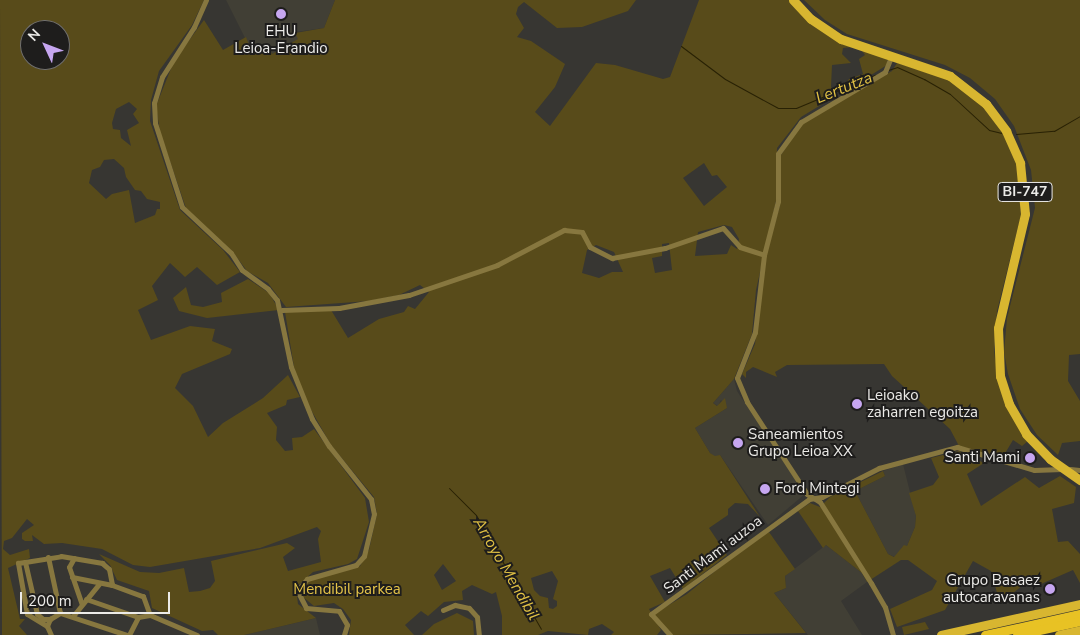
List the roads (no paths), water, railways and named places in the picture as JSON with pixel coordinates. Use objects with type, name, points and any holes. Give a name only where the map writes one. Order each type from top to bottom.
[{"type":"highway","points":[[986,635],[1080,614]]},
{"type":"highway","points":[[1017,635],[1080,621]]},
{"type":"main road","name":"BI-747","points":[[793,0],[810,19],[841,39],[891,57],[933,69],[973,91],[997,116],[1016,151],[1024,180],[1026,214],[1002,308],[998,360],[1004,390],[1017,420],[1036,446],[1080,475]]},
{"type":"main road","name":"BI-747","points":[[798,0],[824,24],[852,40],[936,66],[965,80],[989,101],[1009,127],[1024,161],[1029,219],[1004,322],[1003,372],[1022,421],[1040,444],[1071,469],[1080,480]]},
{"type":"main road","points":[[941,635],[1080,604]]},
{"type":"main road","points":[[1059,635],[1080,630]]},
{"type":"street","points":[[206,0],[194,27],[166,68],[156,93],[154,113],[158,135],[178,198],[187,215],[231,253],[246,274],[268,289],[282,310],[290,367],[312,419],[329,446],[371,500],[374,514],[364,556],[356,565],[307,579],[300,586],[299,594],[306,608],[339,611],[347,625],[344,635]]},
{"type":"street","points":[[891,57],[889,67],[885,72],[801,122],[778,154],[778,201],[764,254],[752,345],[737,378],[747,402],[807,494],[820,502],[872,583],[884,607],[893,635]]},
{"type":"street","points":[[282,310],[339,308],[409,295],[497,265],[516,257],[526,247],[546,236],[575,229],[582,232],[590,247],[612,258],[659,249],[723,228],[740,247],[764,254]]},
{"type":"street","points":[[286,373],[290,367]]},
{"type":"street","name":"Santi Mami auzoa","points":[[670,635],[651,614],[813,498],[822,497],[879,468],[957,447],[1034,470],[1071,469]]},
{"type":"street","points":[[48,557],[60,613]]},
{"type":"street","points":[[51,635],[47,626],[27,614],[16,566],[48,557],[74,558],[102,563],[109,568],[112,585]]},
{"type":"street","points":[[74,558],[69,567],[82,604]]},
{"type":"street","points":[[25,562],[37,614],[43,620],[50,619],[60,613],[128,635],[138,617]]},
{"type":"street","points":[[72,577],[99,584],[112,585],[143,596],[150,615]]},
{"type":"street","points":[[74,616],[99,584]]},
{"type":"street","points":[[86,599],[138,617],[150,615],[188,633],[197,635]]},
{"type":"street","points":[[443,610],[455,605],[469,608],[477,617],[479,635]]},
{"type":"street","points":[[47,626],[50,619]]},
{"type":"street","points":[[106,635],[109,628]]},
{"type":"waterway","name":"Lertutza","points":[[681,46],[725,79],[778,108],[796,108],[875,75]]},
{"type":"waterway","name":"Lertutza","points":[[888,70],[897,67],[924,79],[950,94],[989,130],[1002,133]]},
{"type":"waterway","name":"Lertutza","points":[[1016,134],[1054,131],[1080,116]]},
{"type":"waterway","name":"Arroyo Mendibil","points":[[449,488],[476,515],[541,629]]},
{"type":"place","name":"EHU Leioa-Erandio","points":[[281,14]]},
{"type":"place","name":"Leioako zaharren egoitza","points":[[857,404]]},
{"type":"place","name":"Saneamientos Grupo Leioa XX","points":[[738,443]]},
{"type":"place","name":"Santi Mami","points":[[1030,458]]},
{"type":"place","name":"Ford Mintegi","points":[[765,489]]},
{"type":"place","name":"Grupo Basaez autocaravanas","points":[[1050,589]]},
{"type":"park label","name":"Mendibil parkea","points":[[347,590]]}]
